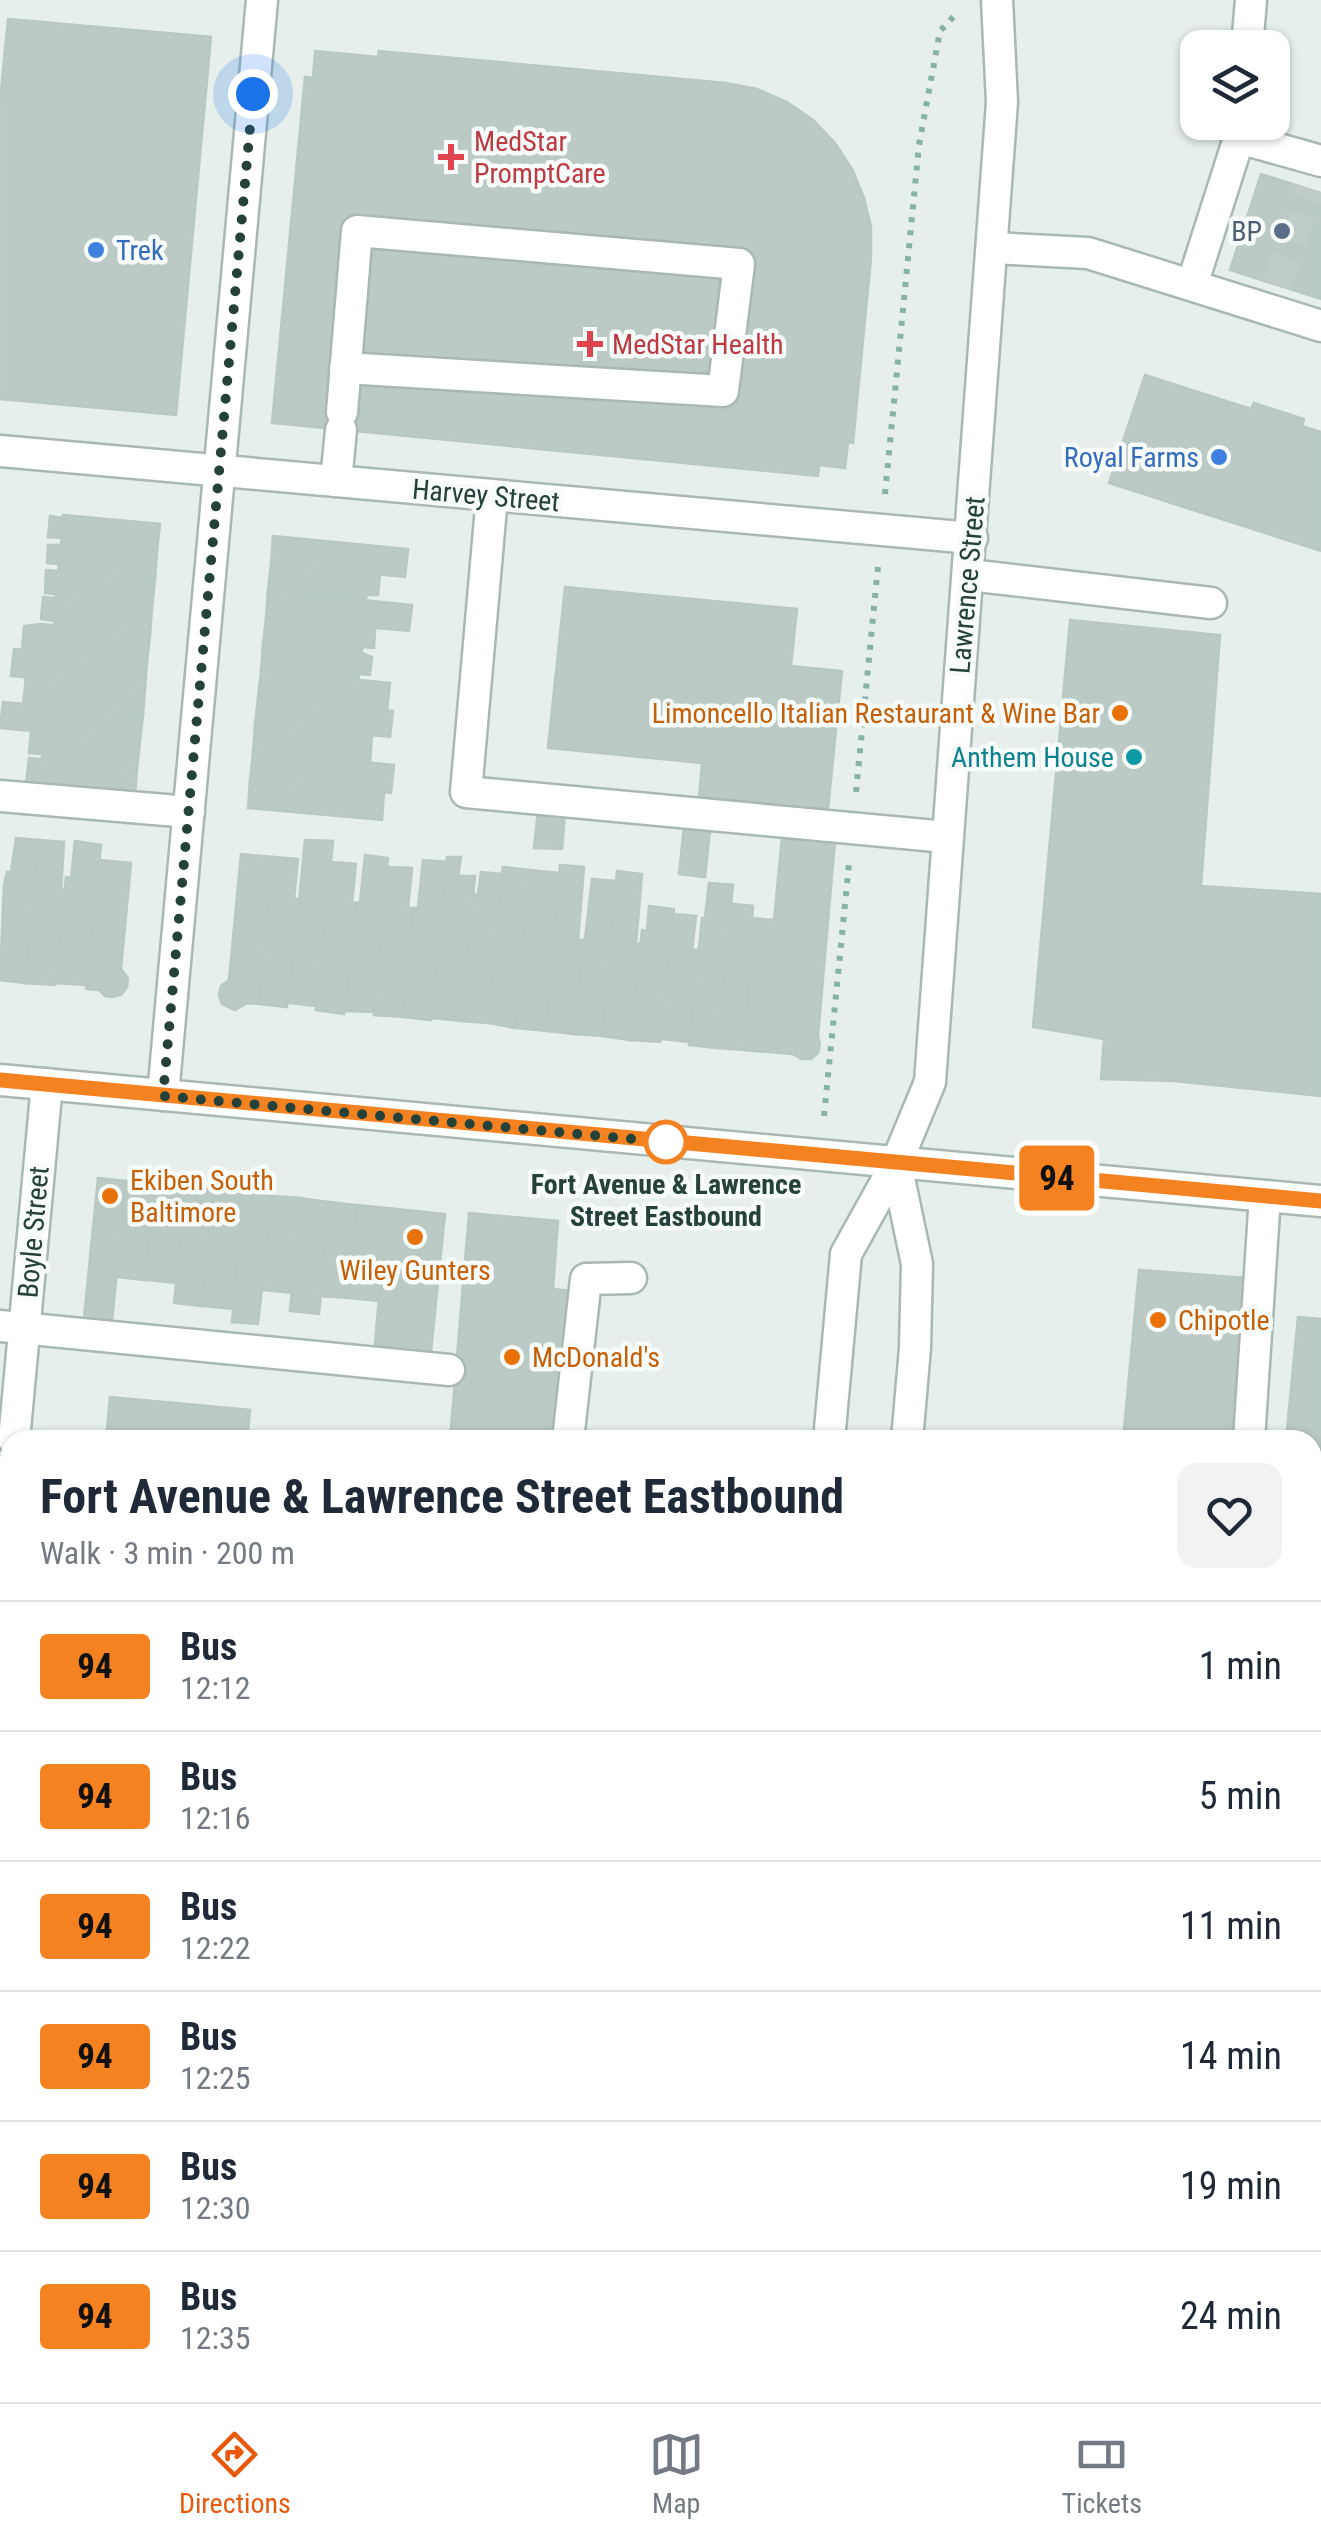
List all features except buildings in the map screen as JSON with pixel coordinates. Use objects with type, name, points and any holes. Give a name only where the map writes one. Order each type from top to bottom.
[{"type":"street","points":[[163,1096],[262,0]]},
{"type":"street","name":"Lawrence Street","points":[[830,1430],[846,1254],[896,1164],[930,1082],[1002,102],[997,0]]},
{"type":"street","points":[[1249,30],[1252,0]]},
{"type":"street","points":[[1192,285],[1237,140]]},
{"type":"street","points":[[1259,140],[1317,170]]},
{"type":"street","points":[[336,481],[345,368],[357,231],[739,264],[723,391],[345,368]]},
{"type":"street","points":[[992,248],[1088,253],[1192,285],[1273,297],[1321,326]]},
{"type":"street","name":"Harvey Street","points":[[1,455],[972,538]]},
{"type":"street","points":[[492,496],[466,792],[946,837]]},
{"type":"street","points":[[969,575],[1211,603]]},
{"type":"street","points":[[0,796],[189,812]]},
{"type":"street","points":[[0,1080],[1321,1201]]},
{"type":"street","name":"Boyle Street","points":[[14,1430],[12,1328],[47,1084]]},
{"type":"street","points":[[896,1164],[917,1264],[908,1430]]},
{"type":"street","points":[[1250,1430],[1264,1196]]},
{"type":"street","points":[[569,1430],[586,1279],[631,1278]]},
{"type":"street","points":[[12,1328],[449,1370]]},
{"type":"path","points":[[890,438],[920,144],[940,32],[968,0]]},
{"type":"tunnel","points":[[1277,285],[1310,189]]},
{"type":"bus line","name":"94","points":[[0,1080],[1321,1201]]},
{"type":"place","name":"MedStar PromptCare","points":[[451,157]]},
{"type":"place","name":"BP","points":[[1282,231]]},
{"type":"place","name":"Trek","points":[[96,250]]},
{"type":"place","name":"MedStar Health","points":[[590,344]]},
{"type":"place","name":"Royal Farms","points":[[1219,457]]},
{"type":"place","name":"Limoncello Italian Restaurant & Wine Bar","points":[[1120,713]]},
{"type":"place","name":"Anthem House","points":[[1134,757]]},
{"type":"place","name":"Fort Avenue & Lawrence Street Eastbound","points":[[666,1142]]},
{"type":"place","name":"Ekiben South Baltimore","points":[[110,1196]]},
{"type":"place","name":"Wiley Gunters","points":[[415,1237]]},
{"type":"place","name":"Chipotle","points":[[1158,1320]]},
{"type":"place","name":"McDonald's","points":[[512,1357]]},
{"type":"route","points":[[253,94],[163,1096],[666,1142]]}]
